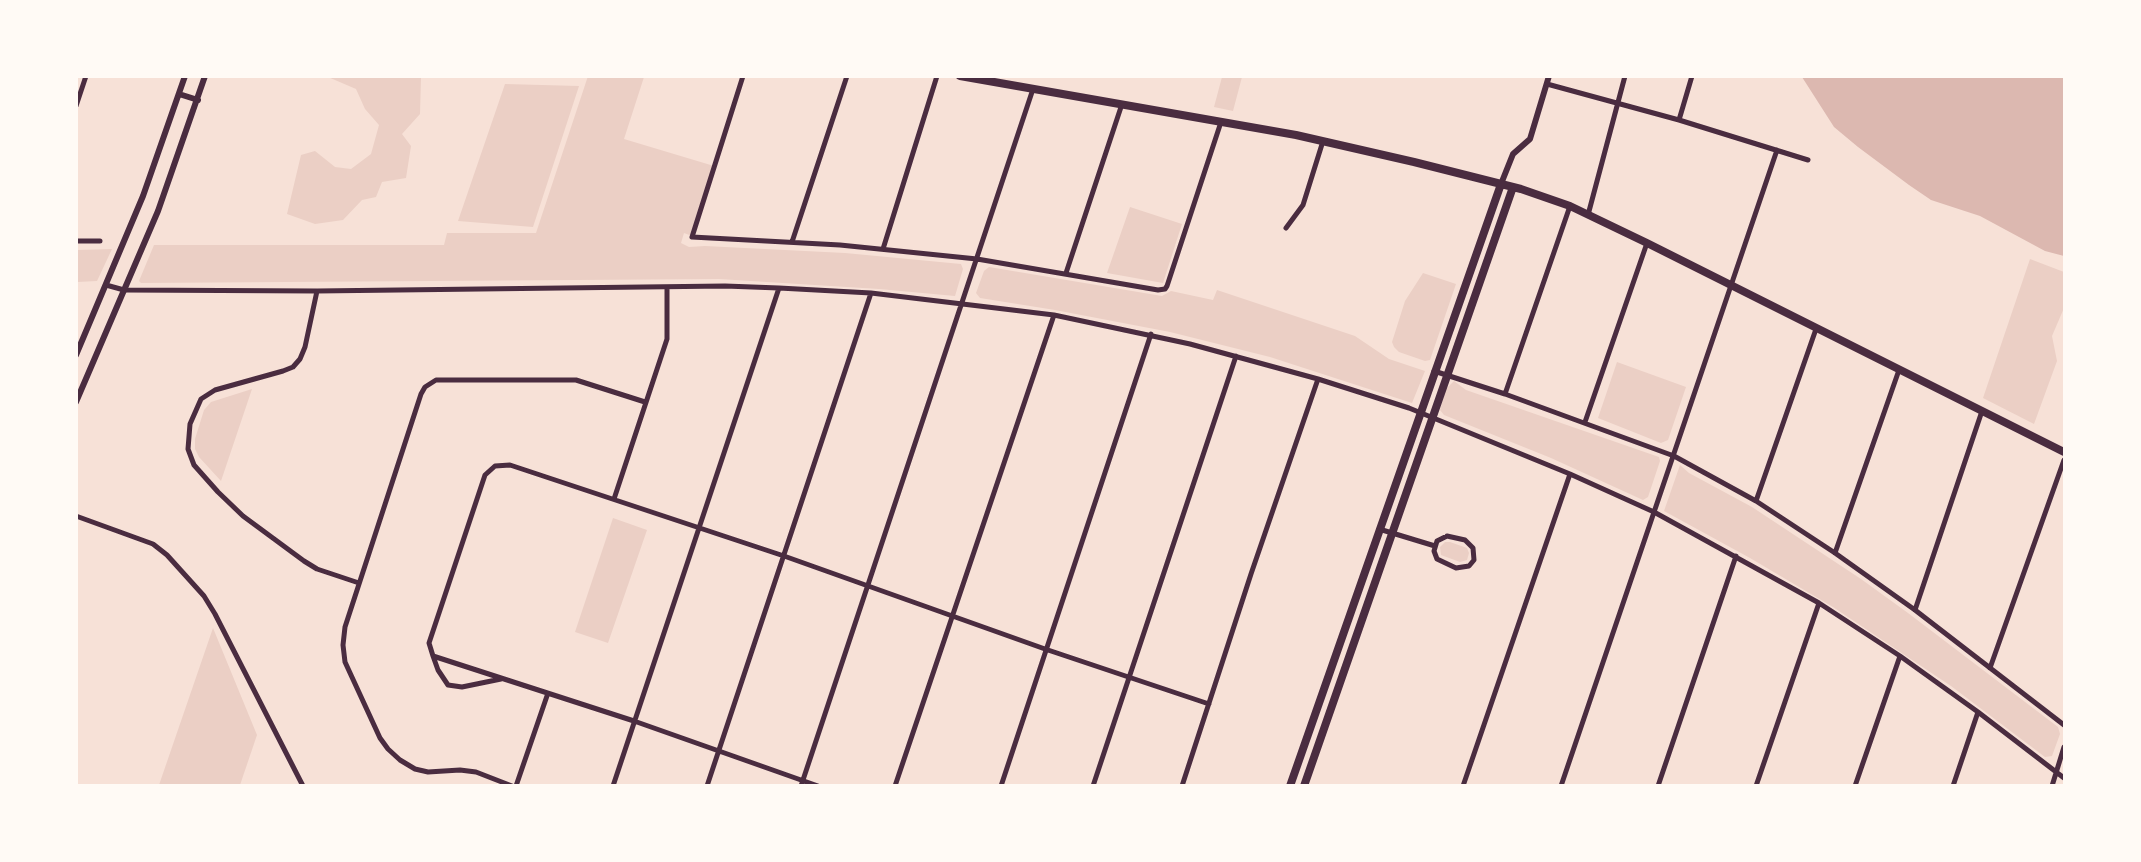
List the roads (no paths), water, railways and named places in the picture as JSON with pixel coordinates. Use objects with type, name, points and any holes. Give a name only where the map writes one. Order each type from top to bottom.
[{"type":"main road","points":[[960,76],[1323,141],[1513,187],[1570,207],[1647,243],[2064,452]]},
{"type":"main road","points":[[1290,786],[1501,184]]},
{"type":"main road","points":[[1304,786],[1513,187]]},
{"type":"main road","points":[[1463,290],[1476,295]]},
{"type":"main road","points":[[1362,578],[1374,584]]},
{"type":"street","points":[[76,106],[80,86],[86,76]]},
{"type":"street","points":[[76,355],[146,188],[185,76]]},
{"type":"street","points":[[76,402],[162,201],[206,76]]},
{"type":"street","points":[[743,76],[692,237],[883,249],[977,259],[1158,290],[1165,289],[1221,122]]},
{"type":"street","points":[[792,242],[847,76]]},
{"type":"street","points":[[883,249],[937,76]]},
{"type":"street","points":[[1501,184],[1513,154],[1530,139],[1549,76]]},
{"type":"street","points":[[1588,215],[1624,76]]},
{"type":"street","points":[[1679,120],[1692,76]]},
{"type":"street","points":[[1547,84],[1679,120],[1808,160]]},
{"type":"street","points":[[802,783],[1033,89]]},
{"type":"street","points":[[179,94],[198,100]]},
{"type":"street","points":[[1066,273],[1122,104]]},
{"type":"street","points":[[1286,228],[1303,205],[1323,141]]},
{"type":"street","points":[[1561,786],[1777,150]]},
{"type":"street","points":[[1505,394],[1570,207]]},
{"type":"street","points":[[76,241],[100,241]]},
{"type":"street","points":[[1585,422],[1647,243]]},
{"type":"street","points":[[106,285],[124,290],[317,291],[779,288],[871,293],[962,303],[1054,315],[1151,334],[1363,392],[1420,412],[1570,474],[1654,512],[1819,603],[1900,656],[2064,778]]},
{"type":"street","points":[[614,499],[666,339],[667,287]]},
{"type":"street","points":[[613,786],[779,288]]},
{"type":"street","points":[[317,291],[305,347],[293,367],[215,390],[201,399],[190,424],[188,448],[194,465],[243,516],[317,569],[359,583]]},
{"type":"street","points":[[707,786],[871,293]]},
{"type":"street","points":[[895,786],[1054,315]]},
{"type":"street","points":[[1755,501],[1816,328]]},
{"type":"street","points":[[1001,786],[1151,334]]},
{"type":"street","points":[[1093,786],[1236,356]]},
{"type":"street","points":[[1835,553],[1899,370]]},
{"type":"street","points":[[1434,371],[1585,422],[1674,456],[1755,501],[1835,553],[1915,610],[2064,725]]},
{"type":"street","points":[[1182,786],[1318,379]]},
{"type":"street","points":[[512,786],[476,772],[460,770],[428,772],[415,769],[400,760],[380,738],[345,662],[343,645],[345,627],[422,394],[431,382],[443,380],[576,380],[645,402]]},
{"type":"street","points":[[1915,610],[1982,411]]},
{"type":"street","points":[[1990,668],[2064,460]]},
{"type":"street","points":[[501,679],[462,687],[448,685],[438,670],[429,643],[485,476],[495,466],[510,465],[520,466],[784,556],[1045,649],[1209,704]]},
{"type":"street","points":[[1463,786],[1570,474]]},
{"type":"street","points":[[76,516],[153,544],[167,555],[197,587],[215,614],[303,786]]},
{"type":"street","points":[[1379,529],[1435,546]]},
{"type":"street","points":[[1447,536],[1465,540],[1473,548],[1474,560],[1469,566],[1461,568],[1443,563],[1437,559],[1435,546],[1440,538],[1447,536]]},
{"type":"street","points":[[1658,786],[1736,556]]},
{"type":"street","points":[[1756,786],[1819,603]]},
{"type":"street","points":[[433,656],[634,721],[802,783],[818,786]]},
{"type":"street","points":[[1855,786],[1900,656]]},
{"type":"street","points":[[516,786],[548,693]]},
{"type":"street","points":[[1953,786],[1978,712]]},
{"type":"street","points":[[2052,786],[2064,747]]}]
